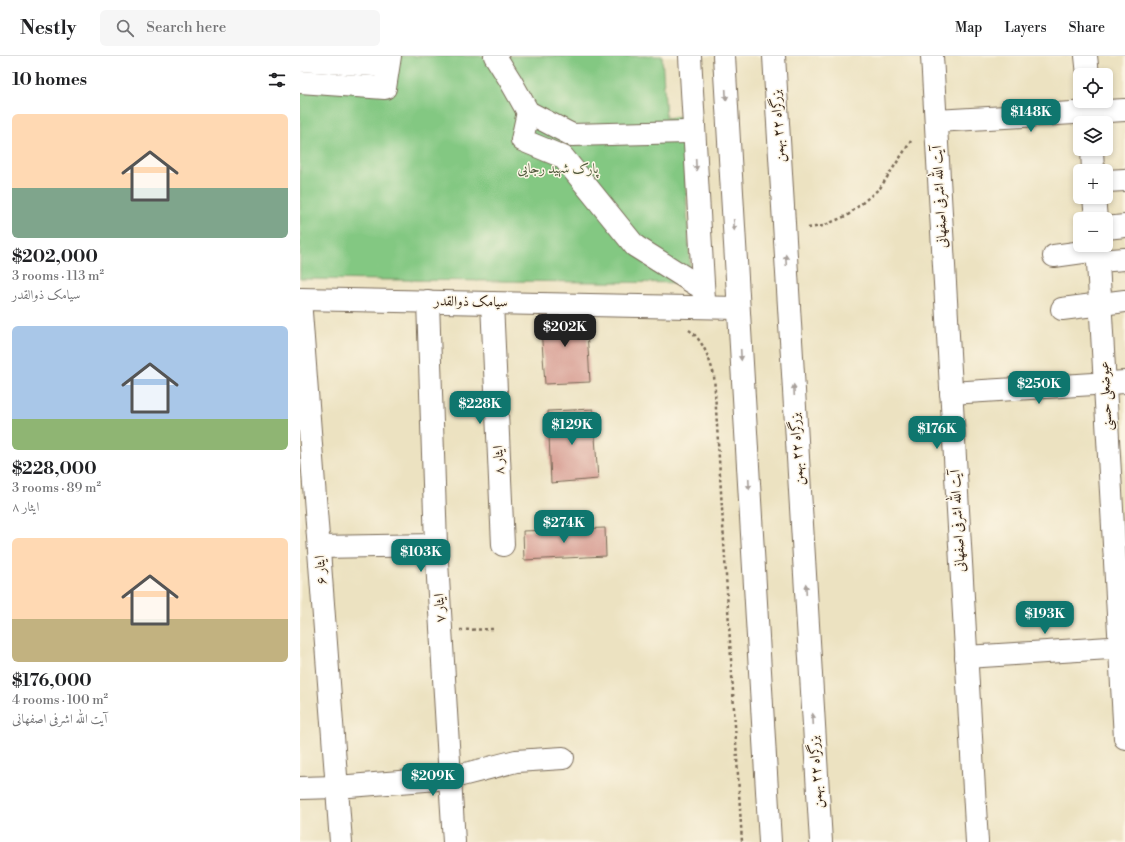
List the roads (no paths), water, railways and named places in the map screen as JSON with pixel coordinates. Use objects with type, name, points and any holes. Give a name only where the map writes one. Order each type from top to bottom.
[{"type":"main road","points":[[495,56],[528,112],[572,135],[687,132]]},
{"type":"main road","points":[[690,56],[704,307]]},
{"type":"main road","points":[[724,56],[770,842]]},
{"type":"main road","name":"بزرگراه ۲۲ بهمن","points":[[774,56],[820,842]]},
{"type":"main road","name":"آیت الله اشرفی اصفهانی","points":[[932,56],[977,842]]},
{"type":"main road","points":[[1086,56],[1087,68]]},
{"type":"main road","points":[[300,60],[389,61],[385,88],[300,82]]},
{"type":"main road","points":[[936,121],[1125,110]]},
{"type":"main road","points":[[528,112],[522,140],[563,157],[635,246],[697,285]]},
{"type":"main road","points":[[563,157],[572,135]]},
{"type":"main road","points":[[1113,181],[1125,180]]},
{"type":"main road","points":[[1113,227],[1125,226]]},
{"type":"main road","points":[[1054,256],[1098,252],[1125,259]]},
{"type":"main road","name":"عیوضعلی حسنی","points":[[1098,252],[1100,304],[1115,383],[1125,738]]},
{"type":"main road","name":"سیامک ذوالقدر","points":[[300,299],[738,308]]},
{"type":"main road","name":"ایثار ۶","points":[[300,299],[341,842]]},
{"type":"main road","name":"ایثار ۷","points":[[428,301],[436,545],[454,842]]},
{"type":"main road","points":[[1062,309],[1125,301]]},
{"type":"main road","name":"ایثار ۸","points":[[492,303],[503,545]]},
{"type":"main road","points":[[951,394],[1115,383]]},
{"type":"main road","points":[[319,547],[436,545]]},
{"type":"main road","points":[[966,656],[1122,647]]},
{"type":"main road","points":[[300,788],[337,787],[450,778],[516,761],[563,758]]},
{"type":"park label","name":"پارک شهید رجایی","points":[[558,169]]}]
